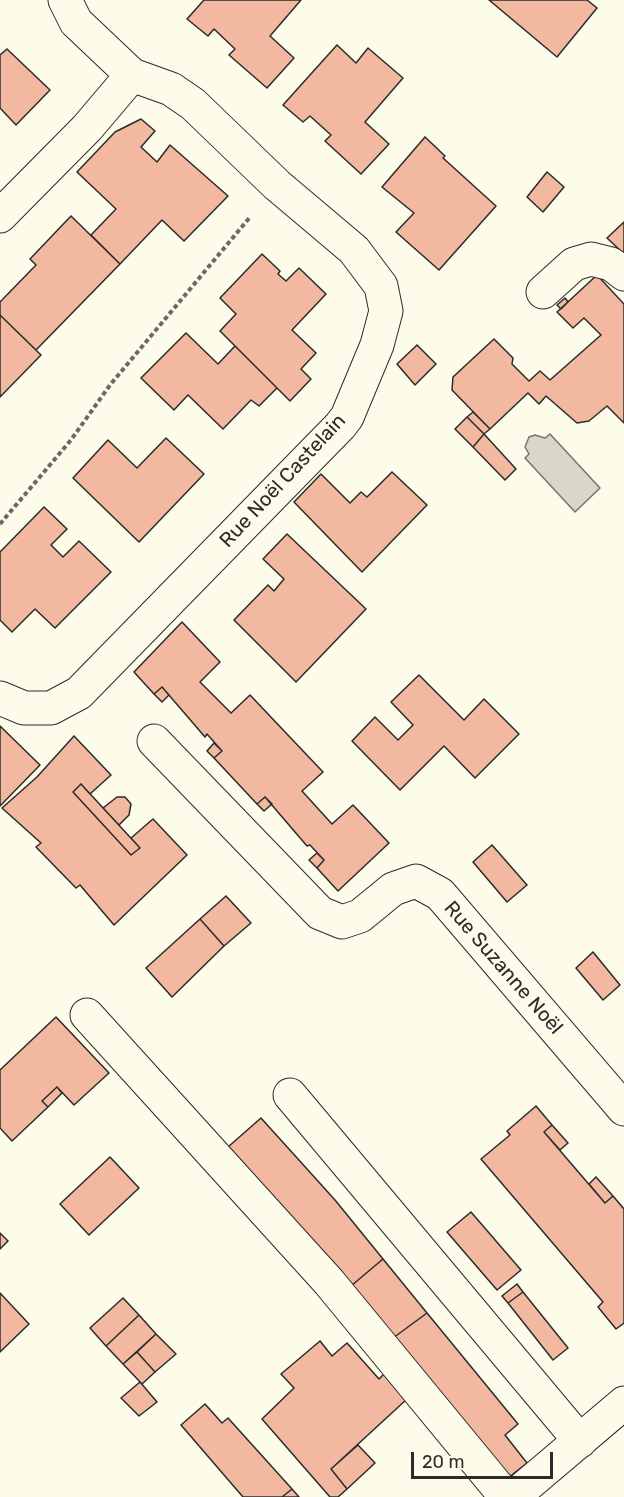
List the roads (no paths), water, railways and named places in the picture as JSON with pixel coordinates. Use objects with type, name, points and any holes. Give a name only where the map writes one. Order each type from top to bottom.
[{"type":"street","name":"Rue Noël Castelain","points":[[0,698],[24,708],[51,708],[79,693],[347,417],[383,328],[386,310],[381,286],[354,250],[277,185],[193,104],[171,89],[132,75],[76,22],[65,0]]},
{"type":"street","points":[[0,216],[87,128],[132,75]]},
{"type":"street","points":[[543,292],[574,264],[591,259],[611,264],[624,274]]},
{"type":"street","name":"Rue Suzanne Noël","points":[[154,741],[320,913],[342,922],[360,916],[393,889],[416,881],[440,894],[624,1109]]},
{"type":"street","points":[[87,1015],[329,1282],[515,1496],[624,1402]]},
{"type":"street","points":[[290,1095],[580,1441]]}]
